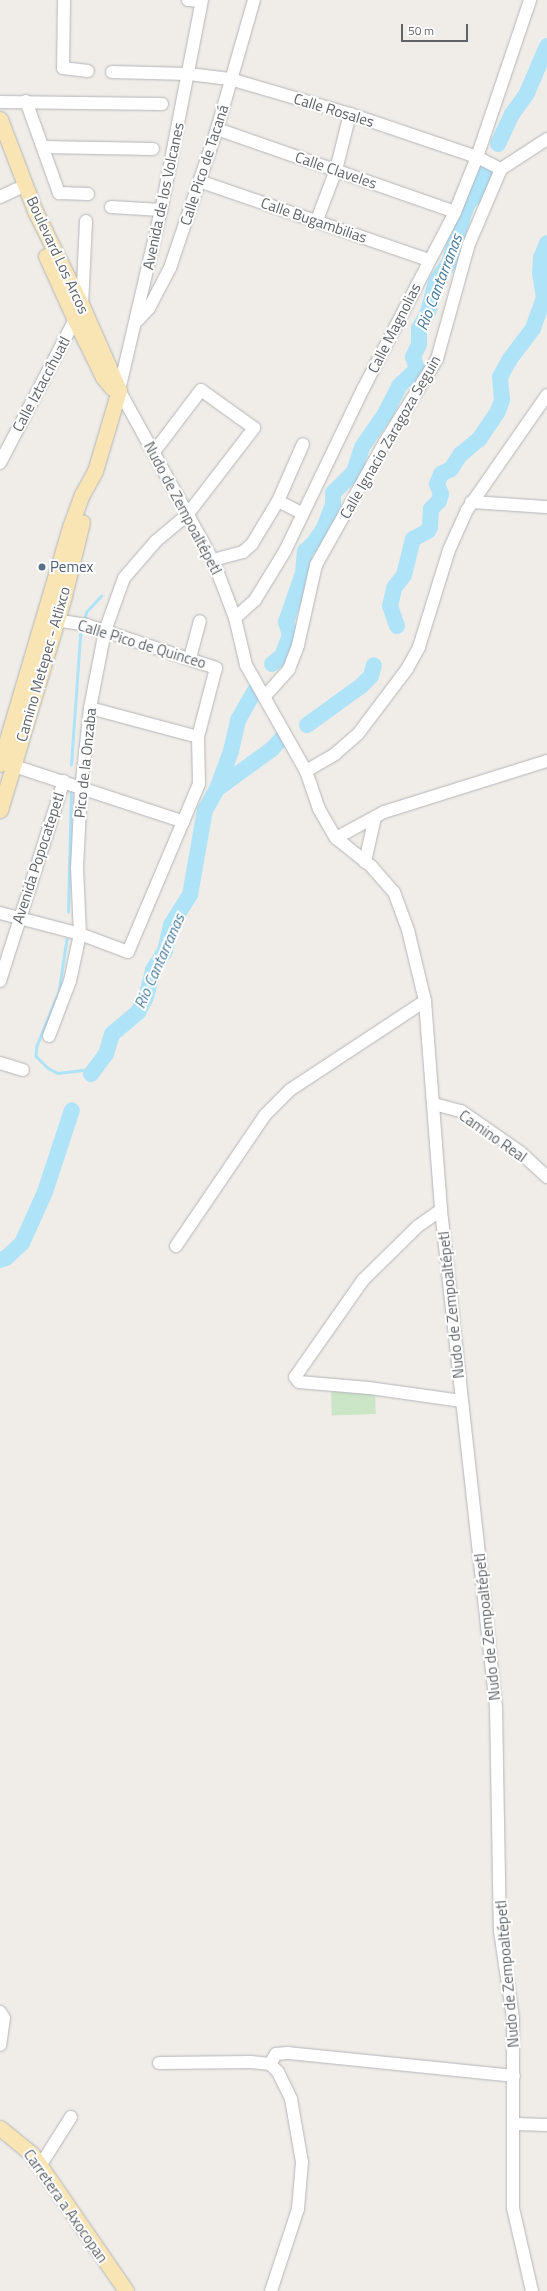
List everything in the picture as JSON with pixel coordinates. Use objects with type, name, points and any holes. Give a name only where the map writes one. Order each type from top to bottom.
[{"type":"main road","name":"Boulevard Los Arcos","points":[[0,119],[35,211],[82,306],[119,394]]},
{"type":"main road","name":"Boulevard Los Arcos","points":[[0,149],[75,320],[103,377],[119,394]]},
{"type":"main road","name":"Camino Metepec - Atlixco","points":[[0,810],[3,763],[50,619],[119,394]]},
{"type":"main road","name":"Carretera a Axocopan","points":[[0,2128],[32,2154],[126,2291]]},
{"type":"street","points":[[64,0],[63,68],[88,71]]},
{"type":"street","points":[[188,0],[202,1]]},
{"type":"street","name":"Calle Pico de Tacaná","points":[[136,322],[149,308],[170,268],[217,129],[230,79],[254,0]]},
{"type":"street","name":"Calle Magnolias","points":[[235,618],[255,600],[285,551],[302,513],[428,260],[455,212],[477,157],[530,0]]},
{"type":"street","name":"Avenida de los Volcanes","points":[[119,394],[161,210],[189,74],[202,1]]},
{"type":"street","name":"Calle Rosales","points":[[112,72],[189,74],[230,79],[350,114],[477,157],[501,170]]},
{"type":"street","points":[[3,104],[26,101],[162,104]]},
{"type":"street","points":[[26,101],[59,192],[88,194]]},
{"type":"street","points":[[317,220],[336,170],[350,114]]},
{"type":"street","name":"Calle Claveles","points":[[217,129],[455,212]]},
{"type":"street","points":[[501,170],[547,139]]},
{"type":"street","points":[[43,147],[153,149]]},
{"type":"street","name":"Calle Ignacio Zaragoza Seguin","points":[[265,696],[291,663],[316,565],[385,442],[437,358],[470,244],[501,170]]},
{"type":"street","name":"Calle Bugambilias","points":[[199,181],[317,220],[428,260]]},
{"type":"street","points":[[0,197],[17,189]]},
{"type":"street","points":[[111,207],[161,210]]},
{"type":"street","points":[[82,306],[86,221]]},
{"type":"street","name":"Calle Iztaccíhuatl","points":[[0,463],[82,306]]},
{"type":"street","name":"Pico de la Onzaba","points":[[49,1036],[70,981],[80,934],[77,868],[81,790],[90,708],[105,630],[124,578],[156,541],[187,515],[254,428],[201,390],[154,452]]},
{"type":"street","name":"Nudo de Zempoaltépetl","points":[[119,394],[154,452],[187,515],[213,560],[235,618],[246,665],[265,696],[306,771],[318,809],[336,838],[365,862],[394,892],[408,930],[425,1000],[442,1210],[496,1707],[500,1930],[513,2018],[515,2124],[513,2208],[532,2291]]},
{"type":"street","points":[[306,771],[335,754],[358,734],[407,669],[419,647],[449,550],[471,502],[547,395]]},
{"type":"street","points":[[213,560],[243,552],[252,544],[278,501],[304,444]]},
{"type":"street","points":[[278,501],[302,513]]},
{"type":"street","points":[[471,502],[547,507]]},
{"type":"street","name":"Calle Pico de Quinceo","points":[[50,619],[80,623],[105,630],[216,668],[198,737]]},
{"type":"street","points":[[190,658],[200,622]]},
{"type":"street","points":[[0,913],[18,919],[80,934],[128,952],[162,867],[184,822],[199,784],[198,737],[90,708]]},
{"type":"street","points":[[336,838],[376,817],[547,762]]},
{"type":"street","points":[[3,763],[64,781],[81,790],[184,822]]},
{"type":"street","name":"Avenida Popocatepetl","points":[[0,981],[18,919],[64,781]]},
{"type":"street","points":[[365,862],[376,817]]},
{"type":"street","points":[[176,1246],[220,1183],[239,1149],[265,1115],[290,1090],[425,1000]]},
{"type":"street","points":[[0,1063],[23,1070]]},
{"type":"street","name":"Camino Real","points":[[434,1104],[461,1111],[520,1152],[547,1177]]},
{"type":"street","points":[[442,1210],[417,1227],[363,1280],[295,1376],[299,1382],[369,1388],[462,1400]]},
{"type":"street","points":[[0,2012],[4,2018],[0,2045]]},
{"type":"street","points":[[270,2064],[276,2054],[288,2053],[514,2076]]},
{"type":"street","points":[[159,2063],[270,2064],[278,2072],[291,2099],[302,2162],[298,2209],[271,2291]]},
{"type":"street","points":[[40,2166],[71,2117]]},
{"type":"street","points":[[515,2124],[547,2124]]},
{"type":"green space","points":[[375,1390],[376,1414],[332,1416],[331,1392]]},
{"type":"waterway","name":"Rio Cantarranas","points":[[498,144],[512,114],[527,93],[547,46]]},
{"type":"waterway","name":"Rio Cantarranas","points":[[272,664],[282,656],[290,635],[286,622],[303,573],[305,551],[313,544],[324,528],[333,505],[333,493],[354,472],[362,447],[385,414],[399,386],[417,369],[413,357],[419,344],[419,329],[428,312],[436,282],[449,263],[468,203],[479,191],[486,169]]},
{"type":"waterway","name":"Rio Cantarranas","points":[[397,626],[390,606],[394,588],[404,575],[413,539],[428,531],[430,527],[431,509],[439,501],[441,494],[437,484],[441,474],[451,469],[460,455],[480,438],[498,411],[502,400],[500,377],[510,359],[533,328],[544,298],[540,272],[541,258],[547,243]]},
{"type":"waterway","points":[[84,621],[86,612],[101,596]]},
{"type":"waterway","points":[[71,765],[80,635],[83,628]]},
{"type":"waterway","name":"Rio Cantarranas","points":[[307,725],[361,686],[371,676],[374,665]]},
{"type":"waterway","name":"Rio Cantarranas","points":[[217,789],[231,751],[238,720],[255,691]]},
{"type":"waterway","name":"Rio Cantarranas","points":[[91,1074],[106,1054],[112,1034],[138,1012],[146,997],[153,970],[165,951],[171,925],[190,895],[205,810],[217,789],[272,749],[282,738]]},
{"type":"waterway","points":[[68,912],[71,793]]},
{"type":"waterway","points":[[67,939],[59,992],[37,1046],[36,1056],[48,1068],[58,1073],[82,1070],[91,1074]]},
{"type":"waterway","name":"Rio Cantarranas","points":[[0,1260],[6,1258],[22,1243],[45,1192],[72,1110]]},
{"type":"place","name":"Pemex","points":[[42,567]]}]
